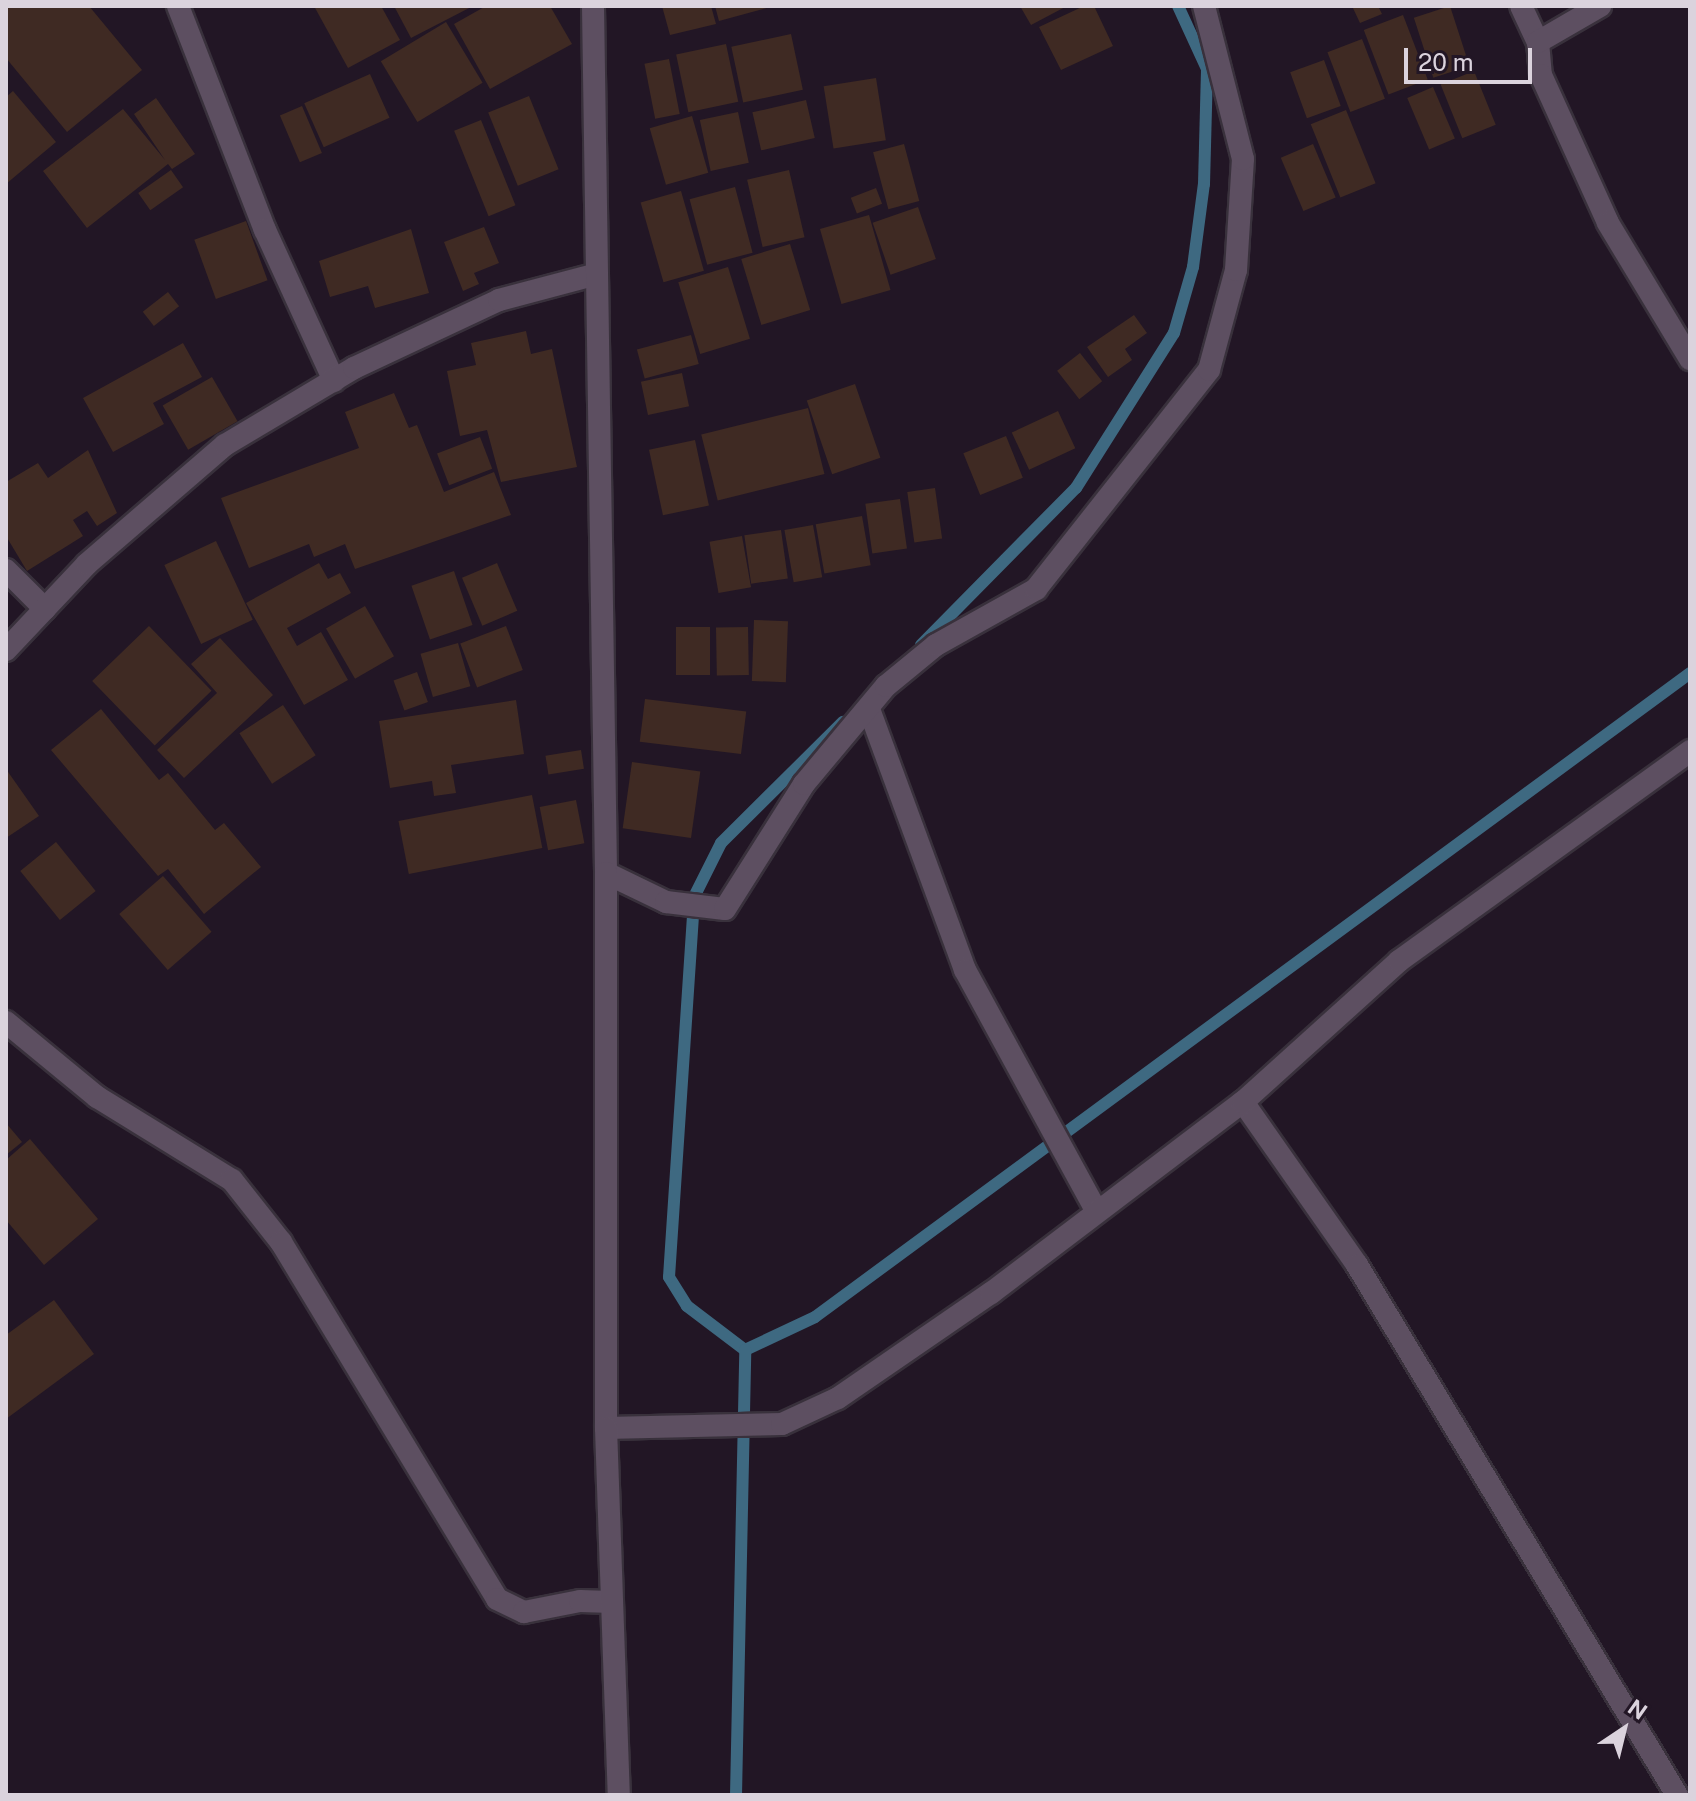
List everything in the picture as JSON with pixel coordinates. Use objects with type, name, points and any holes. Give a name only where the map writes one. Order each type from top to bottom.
[{"type":"street","points":[[178,6],[265,230],[334,381]]},
{"type":"street","points":[[593,6],[606,873],[606,1428],[619,1795]]},
{"type":"street","points":[[606,873],[666,902],[725,909],[804,784],[869,709],[936,645],[1036,589],[1209,370],[1236,270],[1243,159],[1204,6]]},
{"type":"street","points":[[1521,6],[1538,42],[1541,75],[1608,223],[1690,359]]},
{"type":"street","points":[[1538,42],[1600,6]]},
{"type":"street","points":[[6,650],[181,477],[334,381],[499,300],[597,274]]},
{"type":"street","points":[[6,570],[45,609]]},
{"type":"street","points":[[869,709],[965,970],[1051,1133],[1096,1210]]},
{"type":"street","points":[[606,1428],[707,1430],[782,1424],[838,1398],[900,1356],[1243,1102],[1399,961],[1690,751]]},
{"type":"street","points":[[6,1022],[97,1097],[232,1180],[281,1242],[497,1599],[524,1612],[580,1601],[612,1602]]},
{"type":"street","points":[[1243,1102],[1357,1265],[1677,1795]]},
{"type":"building","points":[[6,6],[89,6],[142,70],[67,132],[6,58]]},
{"type":"building","points":[[314,6],[381,6],[400,40],[348,68]]},
{"type":"building","points":[[394,6],[473,6],[411,38]]},
{"type":"building","points":[[486,6],[550,6],[572,44],[490,89],[454,24]]},
{"type":"building","points":[[662,6],[711,6],[716,24],[670,35]]},
{"type":"building","points":[[715,6],[770,6],[770,7],[719,21]]},
{"type":"building","points":[[1020,6],[1067,6],[1031,25]]},
{"type":"building","points":[[1084,6],[1094,6],[1113,46],[1061,70],[1039,27]]},
{"type":"building","points":[[1352,6],[1378,6],[1382,14],[1360,23]]},
{"type":"building","points":[[1450,6],[1469,66],[1433,78],[1414,18]]},
{"type":"building","points":[[1403,15],[1428,79],[1389,94],[1364,30]]},
{"type":"building","points":[[446,22],[483,83],[417,122],[381,61]]},
{"type":"building","points":[[791,34],[803,90],[743,102],[731,47]]},
{"type":"building","points":[[1362,39],[1385,99],[1350,112],[1327,52]]},
{"type":"building","points":[[726,44],[738,102],[688,112],[676,55]]},
{"type":"building","points":[[669,59],[680,114],[655,119],[644,64]]},
{"type":"building","points":[[1324,60],[1341,106],[1307,118],[1290,72]]},
{"type":"building","points":[[1474,71],[1496,125],[1462,138],[1441,84]]},
{"type":"building","points":[[370,74],[390,118],[324,147],[304,103]]},
{"type":"building","points":[[876,78],[886,140],[834,149],[824,86]]},
{"type":"building","points":[[1433,87],[1455,139],[1429,149],[1407,98]]},
{"type":"building","points":[[13,91],[56,142],[6,184],[6,97]]},
{"type":"building","points":[[529,96],[559,169],[518,186],[488,112]]},
{"type":"building","points":[[156,98],[195,154],[172,169],[168,164],[87,228],[43,171],[123,109],[165,160],[134,114]]},
{"type":"building","points":[[806,100],[815,138],[761,150],[752,112]]},
{"type":"building","points":[[302,106],[322,153],[300,162],[280,115]]},
{"type":"building","points":[[1346,110],[1376,183],[1340,197],[1311,124]]},
{"type":"building","points":[[738,112],[749,163],[711,171],[700,120]]},
{"type":"building","points":[[692,116],[708,173],[666,185],[650,128]]},
{"type":"building","points":[[481,120],[515,205],[489,216],[454,131]]},
{"type":"building","points":[[904,144],[919,201],[888,209],[873,152]]},
{"type":"building","points":[[1313,144],[1336,197],[1303,211],[1281,158]]},
{"type":"building","points":[[171,170],[183,187],[150,210],[138,193]]},
{"type":"building","points":[[789,170],[805,237],[763,247],[747,180]]},
{"type":"building","points":[[735,187],[753,253],[707,265],[690,199]]},
{"type":"building","points":[[876,188],[882,204],[857,214],[851,198]]},
{"type":"building","points":[[681,191],[704,271],[664,282],[641,203]]},
{"type":"building","points":[[918,207],[936,259],[891,275],[873,223]]},
{"type":"building","points":[[869,215],[890,290],[841,304],[820,229]]},
{"type":"building","points":[[246,221],[268,280],[216,299],[194,240]]},
{"type":"building","points":[[484,227],[499,263],[474,273],[479,284],[463,291],[444,242]]},
{"type":"building","points":[[411,229],[429,293],[375,308],[368,286],[330,297],[319,261]]},
{"type":"building","points":[[790,244],[810,310],[761,325],[741,259]]},
{"type":"building","points":[[728,267],[750,339],[700,354],[678,282]]},
{"type":"building","points":[[168,292],[179,306],[154,326],[143,312]]},
{"type":"building","points":[[1134,315],[1147,333],[1125,349],[1132,360],[1108,377],[1087,347]]},
{"type":"building","points":[[526,331],[531,354],[552,349],[577,467],[501,482],[487,430],[460,436],[447,371],[476,365],[471,343]]},
{"type":"building","points":[[691,335],[699,364],[645,378],[637,349]]},
{"type":"building","points":[[183,343],[202,377],[153,403],[164,424],[113,452],[83,398]]},
{"type":"building","points":[[1080,353],[1102,381],[1079,399],[1057,371]]},
{"type":"building","points":[[682,373],[689,406],[648,415],[641,382]]},
{"type":"building","points":[[212,377],[237,421],[188,450],[163,406]]},
{"type":"building","points":[[855,384],[880,458],[832,474],[807,401]]},
{"type":"building","points":[[394,393],[409,428],[417,425],[444,492],[494,472],[511,515],[355,569],[345,544],[314,557],[309,544],[249,568],[221,498],[359,448],[345,412]]},
{"type":"building","points":[[808,408],[824,474],[718,501],[701,435]]},
{"type":"building","points":[[1058,411],[1075,448],[1029,470],[1012,433]]},
{"type":"building","points":[[1006,436],[1023,478],[980,495],[963,453]]},
{"type":"building","points":[[480,437],[492,469],[449,485],[437,453]]},
{"type":"building","points":[[695,440],[709,506],[663,515],[649,450]]},
{"type":"building","points":[[88,450],[117,513],[97,526],[87,511],[73,520],[83,536],[27,571],[6,536],[6,482],[38,463],[48,478]]},
{"type":"building","points":[[935,488],[942,539],[914,542],[907,492]]},
{"type":"building","points":[[900,499],[907,549],[872,553],[865,504]]},
{"type":"building","points":[[862,516],[871,565],[824,573],[816,524]]},
{"type":"building","points":[[813,525],[822,577],[794,582],[784,530]]},
{"type":"building","points":[[781,530],[788,579],[751,584],[744,535]]},
{"type":"building","points":[[742,536],[751,587],[719,593],[710,542]]},
{"type":"building","points":[[216,541],[253,620],[201,644],[164,565]]},
{"type":"building","points":[[319,563],[328,579],[340,573],[351,593],[287,628],[297,646],[321,632],[348,680],[304,705],[246,603]]},
{"type":"building","points":[[497,563],[517,611],[482,626],[462,578]]},
{"type":"building","points":[[454,571],[473,625],[430,640],[411,586]]},
{"type":"building","points":[[365,606],[394,656],[355,679],[326,628]]},
{"type":"building","points":[[754,620],[788,621],[786,682],[752,681]]},
{"type":"building","points":[[149,626],[212,691],[155,746],[92,681]]},
{"type":"building","points":[[506,626],[523,670],[477,687],[460,644]]},
{"type":"building","points":[[676,627],[710,627],[710,675],[676,675]]},
{"type":"building","points":[[748,627],[749,675],[717,676],[716,628]]},
{"type":"building","points":[[220,638],[273,695],[184,778],[157,750],[217,693],[191,664]]},
{"type":"building","points":[[458,643],[470,686],[433,697],[421,654]]},
{"type":"building","points":[[417,672],[428,702],[404,711],[394,681]]},
{"type":"building","points":[[645,699],[746,711],[741,754],[640,742]]},
{"type":"building","points":[[516,700],[524,754],[451,765],[456,793],[434,796],[432,781],[390,788],[379,721]]},
{"type":"building","points":[[283,705],[316,755],[272,784],[239,733]]},
{"type":"building","points":[[101,709],[159,780],[168,773],[215,830],[224,823],[261,867],[204,914],[168,869],[158,876],[51,750]]},
{"type":"building","points":[[581,750],[584,769],[548,774],[545,756]]},
{"type":"building","points":[[632,762],[700,772],[691,838],[623,828]]},
{"type":"building","points":[[6,769],[39,816],[6,838]]},
{"type":"building","points":[[532,795],[542,848],[409,874],[398,821]]},
{"type":"building","points":[[576,800],[584,843],[548,850],[540,807]]},
{"type":"building","points":[[56,842],[96,891],[60,920],[20,871]]},
{"type":"building","points":[[163,876],[212,932],[168,970],[119,914]]},
{"type":"building","points":[[6,1123],[22,1142],[6,1155]]},
{"type":"building","points":[[30,1139],[98,1219],[44,1265],[6,1220],[6,1160]]},
{"type":"building","points":[[54,1300],[94,1354],[6,1419],[6,1335]]},
{"type":"waterway","points":[[921,645],[1076,488],[1174,333],[1193,267],[1204,184],[1207,69],[1178,6]]},
{"type":"waterway","points":[[745,1350],[815,1317],[1690,673]]},
{"type":"waterway","points":[[745,1350],[687,1306],[669,1277],[694,897],[721,843],[843,722]]},
{"type":"waterway","points":[[736,1795],[745,1350]]}]
